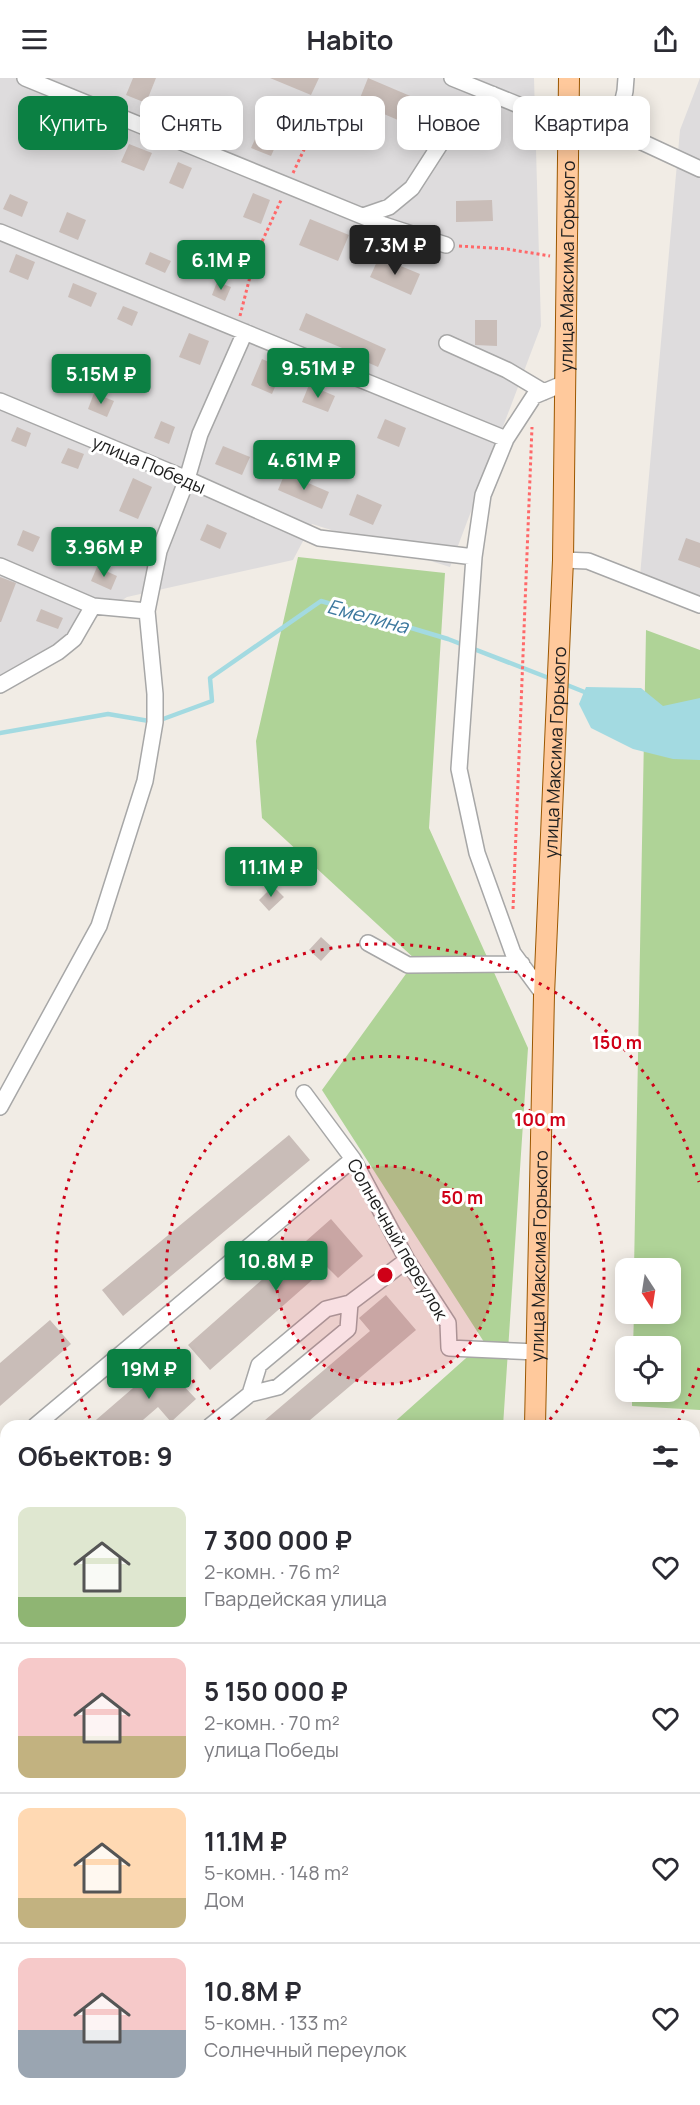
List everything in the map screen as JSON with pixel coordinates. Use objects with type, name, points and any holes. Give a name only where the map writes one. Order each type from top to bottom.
[{"type":"main road","name":"улица Максима Горького","points":[[569,78],[569,96]]},
{"type":"main road","name":"улица Максима Горького","points":[[535,1420],[544,995],[563,560],[568,150]]},
{"type":"street","points":[[25,78],[363,216],[446,245]]},
{"type":"street","points":[[452,78],[513,103]]},
{"type":"street","points":[[624,96],[626,78]]},
{"type":"street","points":[[363,216],[388,207],[412,189],[450,129],[492,94]]},
{"type":"street","points":[[650,146],[700,169]]},
{"type":"street","points":[[0,232],[506,439]]},
{"type":"street","points":[[0,1107],[99,926],[145,781],[155,722],[155,694],[147,611],[159,551],[241,330]]},
{"type":"street","points":[[447,343],[507,370],[539,394]]},
{"type":"street","points":[[544,995],[513,953],[477,853],[459,769],[474,557],[483,495],[506,439],[539,394],[565,383]]},
{"type":"street","name":"улица Победы","points":[[0,401],[187,479],[319,538],[474,557]]},
{"type":"street","points":[[563,560],[588,561],[696,600]]},
{"type":"street","points":[[0,566],[93,606],[147,611]]},
{"type":"street","points":[[0,685],[58,652],[74,639],[93,606]]},
{"type":"street","points":[[369,943],[408,965],[522,964]]},
{"type":"street","name":"Солнечный переулок","points":[[304,1093],[353,1159],[407,1260],[448,1323],[449,1348],[537,1352]]},
{"type":"street","points":[[42,1420],[353,1159]]},
{"type":"street","points":[[250,1394],[259,1365],[326,1309],[350,1303],[407,1260]]},
{"type":"street","points":[[218,1420],[250,1394],[278,1387],[348,1329],[350,1303]]},
{"type":"path","points":[[241,330],[255,257],[304,150]]},
{"type":"path","points":[[446,245],[507,249],[567,260]]},
{"type":"path","points":[[513,919],[526,561],[539,394]]},
{"type":"shaded area","points":[[0,78],[534,78],[535,96],[513,96],[513,150],[536,150],[541,326],[450,567],[312,524],[293,560],[127,597],[0,681]]},
{"type":"shaded area","points":[[700,78],[700,600],[640,576],[680,130]]},
{"type":"green space","points":[[298,557],[445,573],[429,828],[528,1048],[503,1420],[397,1420],[484,1342],[322,1090],[416,960],[262,818],[256,741]]},
{"type":"green space","points":[[646,630],[700,650],[700,1410],[632,1406],[632,1402],[681,1402],[681,1336],[633,1336],[634,1324],[681,1324],[681,1258],[634,1258]]},
{"type":"water","points":[[586,687],[641,688],[663,706],[700,698],[700,760],[673,759],[633,749],[591,728],[579,704]]},
{"type":"building","points":[[133,78],[156,78],[149,96],[140,96],[140,101],[126,95]]},
{"type":"building","points":[[270,78],[319,78],[311,95]]},
{"type":"building","points":[[368,78],[410,96],[397,96],[397,120],[385,114],[385,96],[361,96]]},
{"type":"building","points":[[129,144],[152,153],[144,171],[121,162]]},
{"type":"building","points":[[256,150],[274,150],[271,156]]},
{"type":"building","points":[[178,162],[192,168],[183,189],[169,183]]},
{"type":"building","points":[[253,193],[270,200],[261,224],[243,217]]},
{"type":"building","points":[[10,194],[28,202],[22,217],[3,209]]},
{"type":"building","points":[[492,200],[493,221],[456,222],[456,201]]},
{"type":"building","points":[[67,212],[86,220],[78,240],[59,232]]},
{"type":"building","points":[[310,219],[349,235],[338,261],[299,245]]},
{"type":"building","points":[[150,252],[171,261],[165,273],[145,264]]},
{"type":"building","points":[[16,254],[35,262],[28,280],[9,272]]},
{"type":"building","points":[[379,257],[420,274],[411,295],[370,277]]},
{"type":"building","points":[[217,282],[231,287],[225,301],[212,295]]},
{"type":"building","points":[[73,283],[97,293],[91,307],[68,297]]},
{"type":"building","points":[[123,306],[138,312],[132,326],[117,319]]},
{"type":"building","points":[[306,313],[386,349],[378,367],[353,356],[354,353],[299,330]]},
{"type":"building","points":[[475,320],[497,320],[497,346],[475,345]]},
{"type":"building","points":[[189,333],[209,341],[200,365],[179,357]]},
{"type":"building","points":[[262,359],[283,368],[272,394],[251,385]]},
{"type":"building","points":[[309,385],[335,396],[328,412],[302,402]]},
{"type":"building","points":[[94,393],[114,401],[107,417],[88,409]]},
{"type":"building","points":[[385,419],[406,428],[399,447],[377,438]]},
{"type":"building","points":[[161,421],[175,427],[169,444],[154,438]]},
{"type":"building","points":[[17,427],[31,433],[26,447],[11,441]]},
{"type":"building","points":[[223,446],[250,457],[242,475],[215,464]]},
{"type":"building","points":[[68,448],[84,454],[78,469],[61,463]]},
{"type":"building","points":[[285,473],[329,492],[322,509],[278,490]]},
{"type":"building","points":[[133,478],[152,487],[138,519],[119,511]]},
{"type":"building","points":[[357,494],[382,505],[373,525],[349,515]]},
{"type":"building","points":[[207,524],[227,533],[220,549],[200,540]]},
{"type":"building","points":[[23,530],[40,537],[33,552],[17,545]]},
{"type":"building","points":[[686,538],[700,543],[700,568],[678,560]]},
{"type":"building","points":[[97,567],[117,576],[111,590],[91,581]]},
{"type":"building","points":[[0,577],[16,583],[1,622],[0,622]]},
{"type":"building","points":[[41,609],[63,618],[58,629],[36,621]]},
{"type":"building","points":[[273,886],[284,897],[269,911],[259,900]]},
{"type":"building","points":[[321,937],[333,948],[321,961],[309,950]]},
{"type":"building","points":[[289,1135],[310,1160],[123,1316],[102,1290]]},
{"type":"building","points":[[331,1219],[363,1256],[338,1278],[327,1267],[210,1370],[188,1345]]},
{"type":"building","points":[[386,1295],[416,1330],[310,1420],[265,1420],[370,1331],[359,1318]]},
{"type":"building","points":[[50,1320],[71,1344],[0,1406],[0,1363]]},
{"type":"building","points":[[162,1363],[196,1399],[173,1420],[169,1420],[158,1407],[143,1420],[96,1420]]},
{"type":"waterway","name":"Емелина","points":[[0,733],[108,714],[155,722],[212,701],[210,678],[321,601],[448,639],[554,680]]},
{"type":"waterway","name":"Емелина","points":[[562,683],[587,693]]}]
